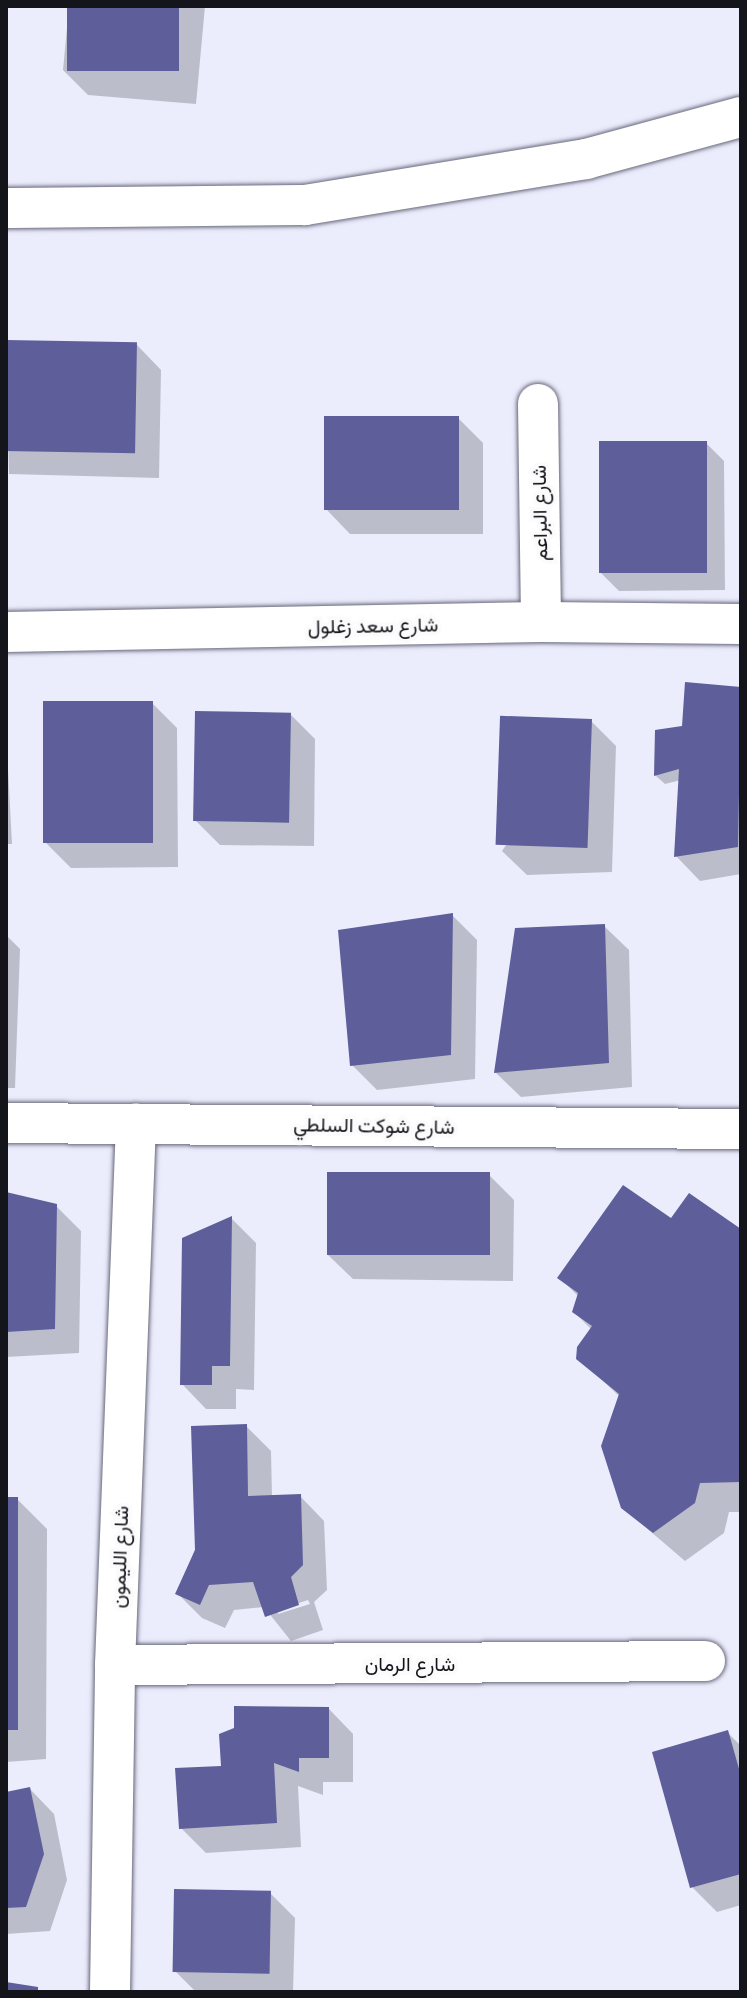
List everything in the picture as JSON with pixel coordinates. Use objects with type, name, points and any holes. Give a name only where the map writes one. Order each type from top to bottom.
[{"type":"street","points":[[6,208],[305,205],[586,159],[741,117]]},
{"type":"street","name":"شارع البراعم","points":[[538,404],[541,622]]},
{"type":"street","name":"شارع سعد زغلول","points":[[6,632],[541,622],[741,624]]},
{"type":"street","name":"شارع شوكت السلطي","points":[[6,1123],[741,1129]]},
{"type":"street","name":"شارع الليمون","points":[[110,1992],[115,1665],[136,1123]]},
{"type":"street","name":"شارع الرمان","points":[[115,1665],[705,1661]]},
{"type":"building","points":[[67,6],[179,6],[179,71],[67,71]]},
{"type":"building","points":[[6,340],[137,342],[135,453],[6,451]]},
{"type":"building","points":[[324,416],[459,416],[459,510],[324,510]]},
{"type":"building","points":[[599,441],[707,441],[707,573],[599,573]]},
{"type":"building","points":[[685,682],[741,687],[738,847],[674,857],[679,769],[654,776],[655,730],[682,726]]},
{"type":"building","points":[[43,701],[153,701],[153,843],[43,843]]},
{"type":"building","points":[[195,711],[291,713],[289,823],[193,821]]},
{"type":"building","points":[[500,716],[592,719],[587,848],[496,845]]},
{"type":"building","points":[[453,913],[451,1055],[350,1066],[338,930]]},
{"type":"building","points":[[605,924],[609,1063],[494,1073],[515,928]]},
{"type":"building","points":[[327,1172],[490,1172],[490,1255],[327,1255]]},
{"type":"building","points":[[623,1185],[671,1218],[689,1193],[741,1229],[741,1482],[700,1483],[695,1503],[653,1533],[621,1508],[601,1446],[619,1394],[576,1359],[577,1347],[592,1326],[572,1312],[578,1293],[557,1278]]},
{"type":"building","points":[[6,1192],[57,1204],[55,1329],[6,1332]]},
{"type":"building","points":[[232,1216],[230,1366],[212,1366],[212,1385],[180,1385],[182,1238]]},
{"type":"building","points":[[247,1424],[248,1496],[301,1494],[303,1565],[291,1577],[299,1605],[265,1617],[253,1582],[209,1585],[200,1605],[175,1594],[195,1550],[191,1426]]},
{"type":"building","points":[[6,1497],[18,1497],[18,1730],[6,1730]]},
{"type":"building","points":[[234,1706],[329,1707],[329,1758],[299,1758],[299,1772],[274,1763],[277,1823],[179,1829],[175,1768],[221,1766],[219,1734],[234,1728]]},
{"type":"building","points":[[728,1730],[741,1776],[741,1874],[690,1888],[652,1752]]},
{"type":"building","points":[[30,1787],[44,1854],[26,1907],[6,1908],[6,1792]]},
{"type":"building","points":[[174,1889],[271,1891],[270,1974],[173,1972]]},
{"type":"building","points":[[6,1982],[38,1987],[38,1992],[6,1992]]}]
